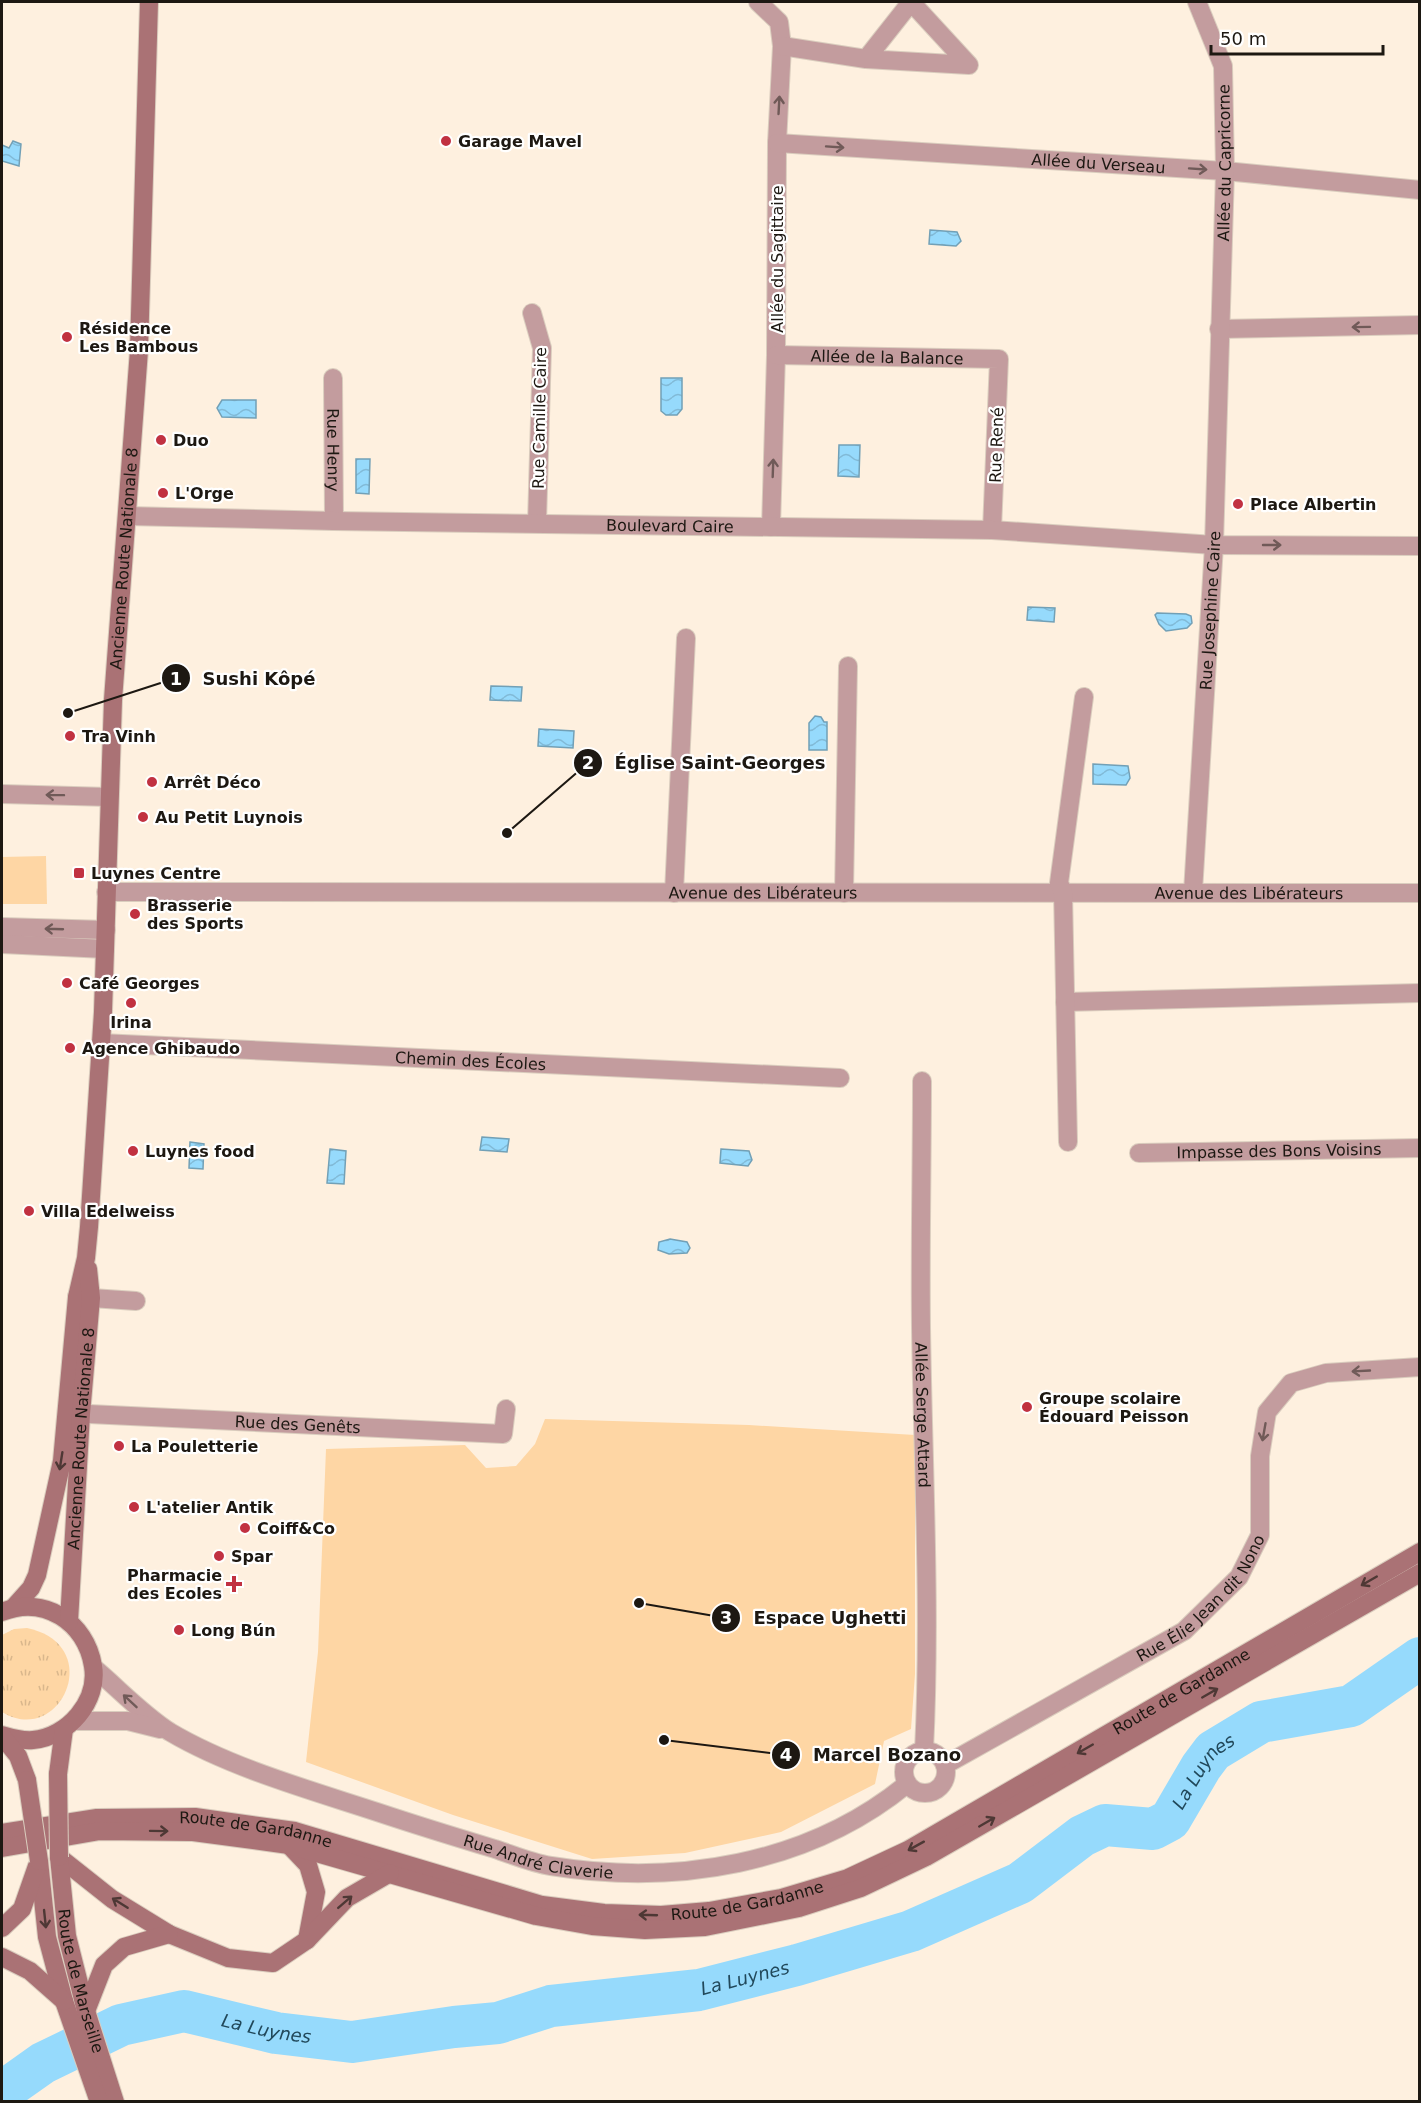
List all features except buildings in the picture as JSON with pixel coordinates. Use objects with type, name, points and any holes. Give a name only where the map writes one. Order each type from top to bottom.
[{"type":"main road","name":"Ancienne Route Nationale 8","points":[[69,1621],[74,1414],[101,1042],[113,700],[139,350],[149,2]]},
{"type":"main road","name":"Ancienne Route Nationale 8","points":[[8,1609],[32,1588],[37,1575],[74,1414]]},
{"type":"main road","name":"Route de Gardanne","points":[[2,1833],[97,1818],[195,1817],[295,1831],[542,1905],[604,1913],[661,1915],[709,1911],[781,1898],[848,1878],[908,1851],[1419,1552]]},
{"type":"main road","name":"Route de Gardanne","points":[[2,1848],[100,1831],[193,1832],[289,1845],[536,1916],[592,1926],[645,1930],[705,1927],[799,1908],[861,1888],[926,1857],[1419,1573]]},
{"type":"main road","points":[[2,1736],[17,1740],[34,1740],[50,1736],[69,1725],[86,1706],[92,1687],[94,1668],[86,1641],[69,1621],[52,1611],[33,1606],[8,1609]]},
{"type":"main road","name":"Route de Marseille","points":[[69,1725],[58,1774],[59,1857],[68,1936],[78,2015],[101,2091],[115,2102]]},
{"type":"main road","name":"Route de Marseille","points":[[2,1736],[18,1756],[27,1780],[47,1937],[64,2001],[78,2015]]},
{"type":"main road","points":[[289,1845],[308,1865],[316,1892],[307,1940]]},
{"type":"main road","points":[[59,1857],[112,1899],[169,1934],[228,1958],[273,1963],[307,1940],[347,1898],[390,1873]]},
{"type":"main road","points":[[2,1928],[22,1909],[39,1861]]},
{"type":"main road","points":[[78,2015],[102,1966],[124,1947],[169,1934]]},
{"type":"main road","points":[[2,1957],[30,1971],[64,2001]]},
{"type":"street","name":"Allée du Sagittaire","points":[[758,2],[779,22],[782,46],[777,143],[776,355],[771,527]]},
{"type":"street","points":[[782,46],[866,59],[969,65],[910,2],[866,59]]},
{"type":"street","name":"Allée du Capricorne","points":[[1197,2],[1223,66],[1225,171],[1219,329]]},
{"type":"street","name":"Allée du Verseau","points":[[777,143],[1225,171],[1419,190]]},
{"type":"street","name":"Rue Camille Caire","points":[[532,313],[542,348],[537,523]]},
{"type":"street","points":[[1219,329],[1419,325]]},
{"type":"street","name":"Rue Josephine Caire","points":[[1193,892],[1214,544],[1219,329]]},
{"type":"street","name":"Allée de la Balance","points":[[776,355],[999,359]]},
{"type":"street","name":"Rue René","points":[[992,530],[999,359]]},
{"type":"street","name":"Rue Henry","points":[[333,378],[334,521]]},
{"type":"street","name":"Boulevard Caire","points":[[127,516],[992,530],[1214,544],[1419,546]]},
{"type":"street","points":[[674,893],[687,638]]},
{"type":"street","points":[[844,892],[848,666]]},
{"type":"street","points":[[1068,1142],[1063,892],[1059,883],[1084,697]]},
{"type":"street","points":[[2,794],[109,797]]},
{"type":"street","name":"Avenue des Libérateurs","points":[[106,892],[1419,893]]},
{"type":"street","points":[[2,927],[106,940]]},
{"type":"street","points":[[2,944],[106,940]]},
{"type":"street","points":[[1065,1002],[1419,993]]},
{"type":"street","name":"Chemin des Écoles","points":[[101,1042],[840,1078]]},
{"type":"street","name":"Allée Serge Attard","points":[[922,1082],[921,1326],[925,1444],[927,1695],[924,1750]]},
{"type":"street","name":"Impasse des Bons Voisins","points":[[1139,1153],[1419,1148]]},
{"type":"street","points":[[84,1297],[136,1300]]},
{"type":"street","name":"Rue Élie Jean dit Nono","points":[[945,1765],[1184,1631],[1239,1577],[1260,1535],[1260,1456],[1267,1412],[1291,1383],[1326,1373],[1419,1368]]},
{"type":"street","name":"Rue des Genêts","points":[[74,1414],[503,1434],[506,1409]]},
{"type":"street","name":"Rue André Claverie","points":[[94,1668],[137,1708],[170,1731],[261,1774],[548,1866],[644,1875],[706,1870],[768,1857],[838,1829],[884,1803],[907,1784]]},
{"type":"street","name":"Rue André Claverie","points":[[69,1725],[128,1721],[170,1731]]},
{"type":"street","points":[[924,1750],[933,1752],[941,1757],[945,1765],[946,1775],[942,1784],[934,1791],[925,1793],[915,1791],[907,1784],[904,1769],[908,1760],[915,1753],[924,1750]]},
{"type":"green space","points":[[46,856],[47,904],[2,904],[2,857]]},
{"type":"green space","points":[[545,1419],[749,1425],[915,1435],[915,1674],[911,1729],[884,1741],[875,1784],[781,1832],[685,1853],[592,1859],[453,1815],[306,1762],[318,1652],[326,1449],[465,1445],[486,1468],[516,1466],[535,1444]]},
{"type":"green space","points":[[27,1628],[51,1638],[65,1653],[70,1672],[66,1690],[56,1706],[42,1716],[23,1719],[2,1712],[2,1635],[14,1629]]},
{"type":"water","points":[[13,141],[21,144],[19,166],[2,161],[2,145],[9,148]]},
{"type":"water","points":[[930,230],[957,232],[961,241],[956,246],[929,244]]},
{"type":"water","points":[[661,378],[682,378],[682,409],[677,415],[666,415],[661,411]]},
{"type":"water","points":[[222,400],[256,400],[256,418],[222,417],[217,408]]},
{"type":"water","points":[[839,445],[860,445],[859,477],[838,476]]},
{"type":"water","points":[[356,459],[370,459],[369,494],[356,493]]},
{"type":"water","points":[[1028,607],[1055,608],[1054,622],[1027,620]]},
{"type":"water","points":[[1157,613],[1186,614],[1191,616],[1192,623],[1187,628],[1166,631],[1159,624],[1155,615]]},
{"type":"water","points":[[491,686],[522,687],[521,701],[490,700]]},
{"type":"water","points":[[815,716],[827,722],[827,750],[809,750],[809,723]]},
{"type":"water","points":[[539,729],[574,731],[573,748],[538,746]]},
{"type":"water","points":[[1093,764],[1128,766],[1130,778],[1126,785],[1093,784]]},
{"type":"water","points":[[482,1137],[509,1139],[507,1152],[480,1150]]},
{"type":"water","points":[[190,1142],[204,1144],[203,1169],[189,1168]]},
{"type":"water","points":[[330,1149],[346,1151],[344,1184],[327,1183]]},
{"type":"water","points":[[721,1149],[749,1151],[752,1160],[748,1166],[720,1163]]},
{"type":"water","points":[[670,1239],[687,1242],[690,1248],[687,1253],[669,1254],[658,1250],[659,1242]]},
{"type":"waterway","name":"La Luynes","points":[[2,2092],[43,2063],[121,2025],[184,2011],[276,2033],[352,2042],[498,2023],[551,2006],[699,1990],[797,1965],[911,1931],[1020,1883],[1082,1836],[1105,1825],[1153,1829],[1170,1820],[1213,1751],[1261,1722],[1351,1706],[1420,1658]]},
{"type":"place","name":"Garage Mavel","points":[[446,141]]},
{"type":"place","name":"Résidence Les Bambous","points":[[67,337]]},
{"type":"place","name":"Duo","points":[[161,440]]},
{"type":"place","name":"L'Orge","points":[[163,493]]},
{"type":"place","name":"Place Albertin","points":[[1238,504]]},
{"type":"place","name":"Sushi Kôpé","points":[[68,713]]},
{"type":"place","name":"Tra Vinh","points":[[70,736]]},
{"type":"place","name":"Arrêt Déco","points":[[152,782]]},
{"type":"place","name":"Au Petit Luynois","points":[[143,817]]},
{"type":"place","name":"Église Saint-Georges","points":[[507,833]]},
{"type":"place","name":"Luynes Centre","points":[[79,873]]},
{"type":"place","name":"Brasserie des Sports","points":[[135,914]]},
{"type":"place","name":"Café Georges","points":[[67,983]]},
{"type":"place","name":"Irina","points":[[131,1003]]},
{"type":"place","name":"Agence Ghibaudo","points":[[70,1048]]},
{"type":"place","name":"Luynes food","points":[[133,1151]]},
{"type":"place","name":"Villa Edelweiss","points":[[29,1211]]},
{"type":"place","name":"Groupe scolaire Édouard Peisson","points":[[1027,1407]]},
{"type":"place","name":"La Pouletterie","points":[[119,1446]]},
{"type":"place","name":"L'atelier Antik","points":[[134,1507]]},
{"type":"place","name":"Coiff&Co","points":[[245,1528]]},
{"type":"place","name":"Spar","points":[[219,1556]]},
{"type":"place","name":"Pharmacie des Ecoles","points":[[234,1584]]},
{"type":"place","name":"Espace Ughetti","points":[[639,1603]]},
{"type":"place","name":"Long Bún","points":[[179,1630]]},
{"type":"place","name":"Marcel Bozano","points":[[664,1740]]}]
